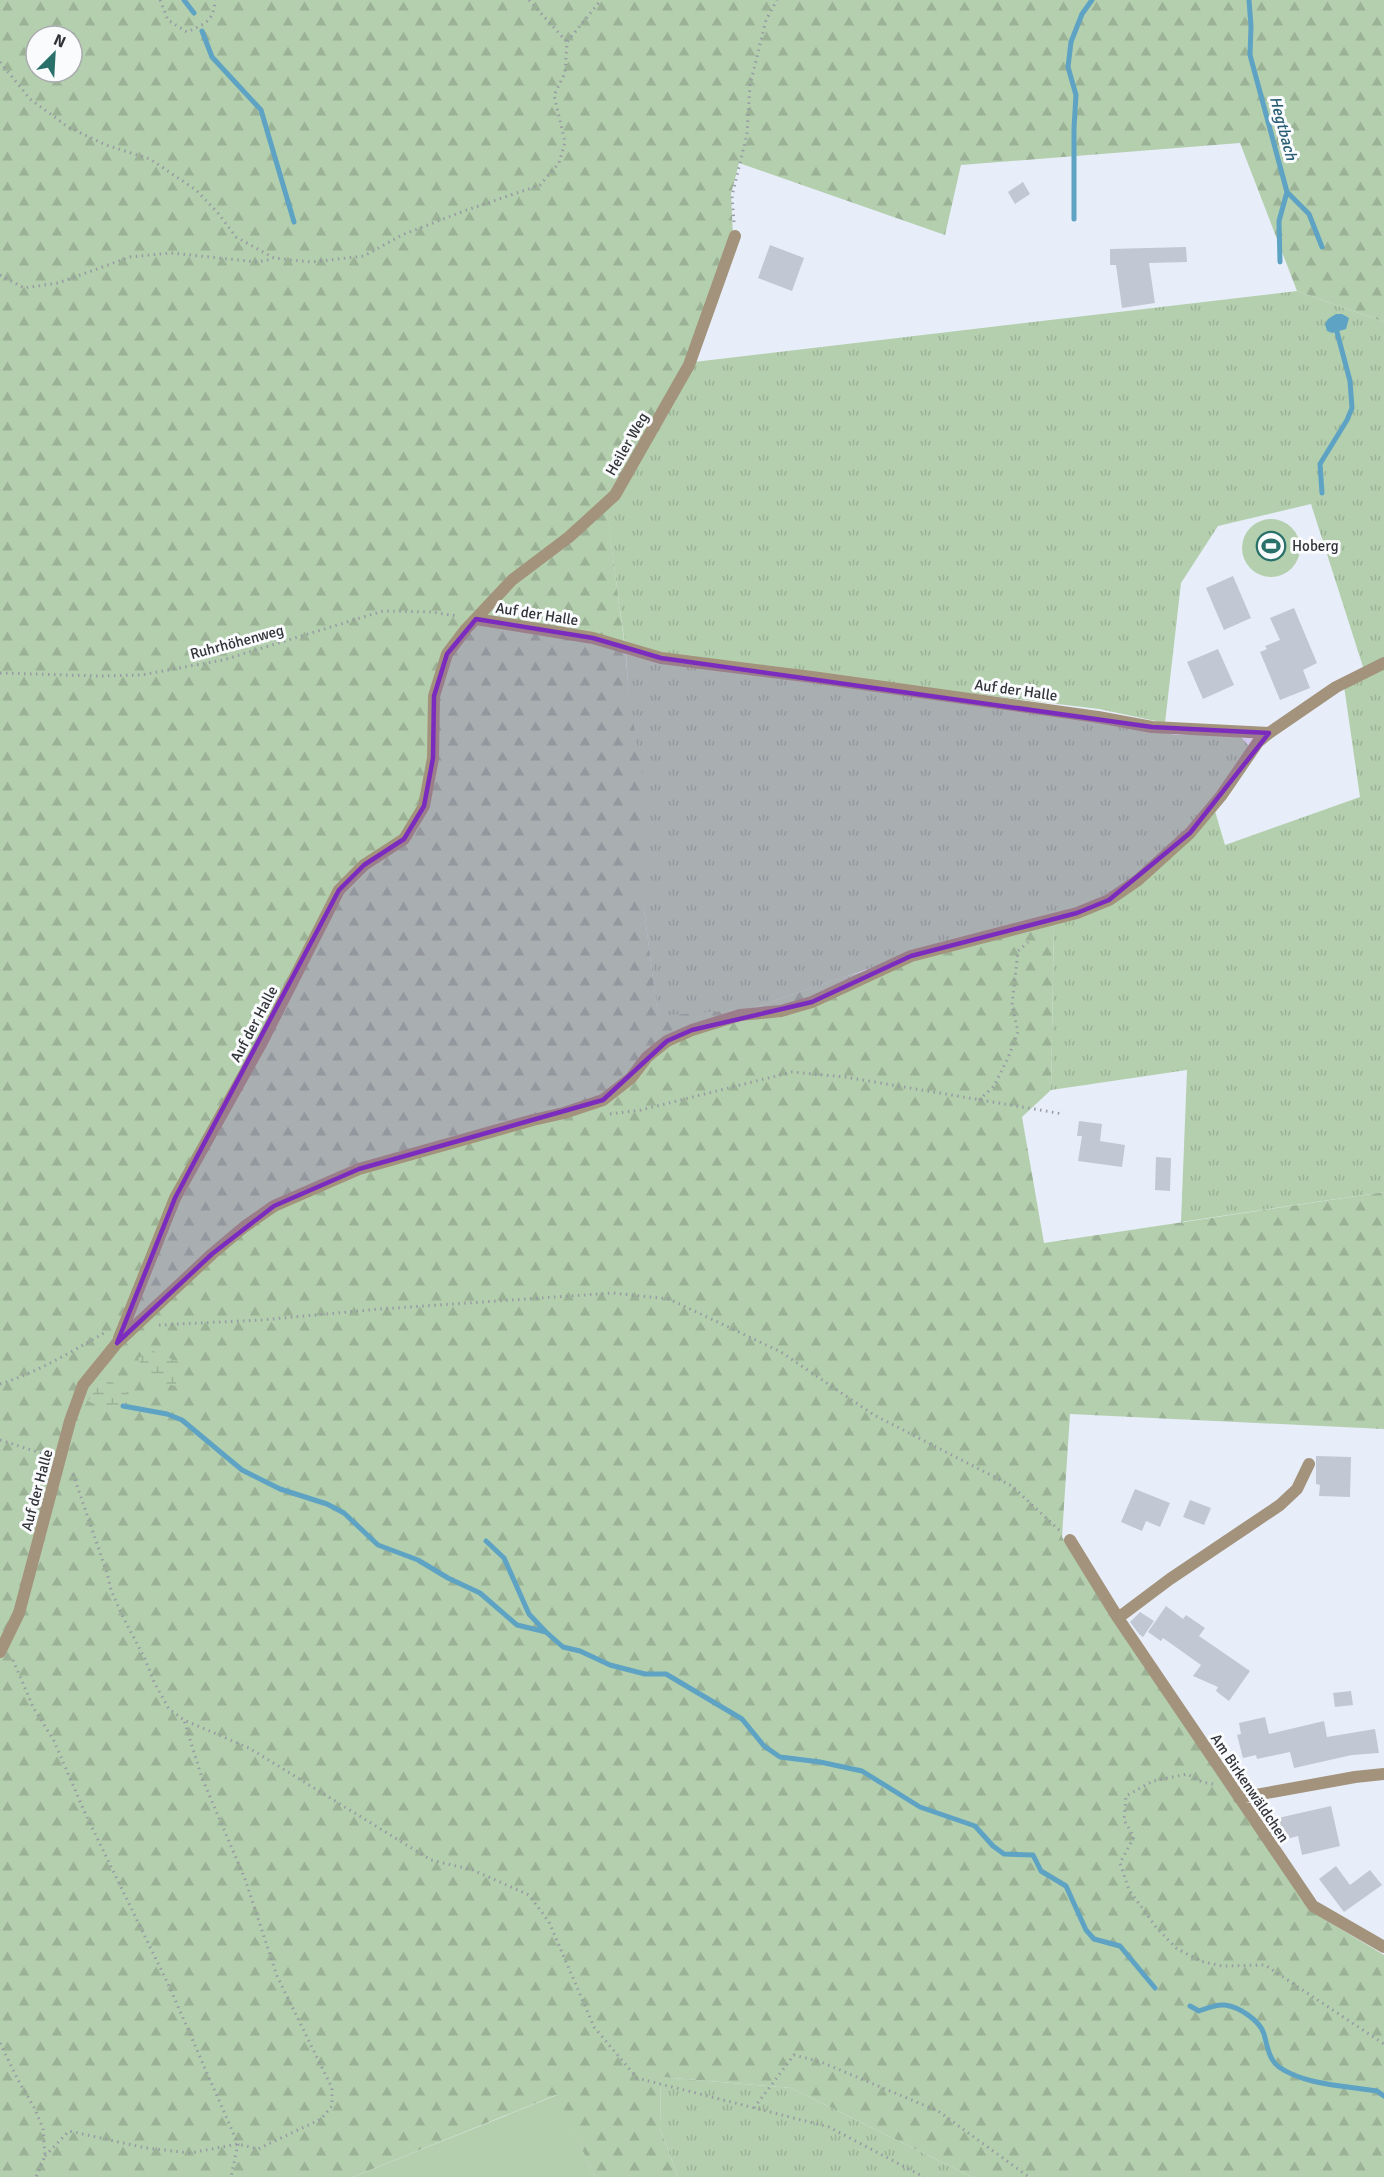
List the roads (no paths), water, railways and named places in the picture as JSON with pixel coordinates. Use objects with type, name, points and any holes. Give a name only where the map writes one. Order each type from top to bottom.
[{"type":"street","name":"Heiler Weg","points":[[476,620],[513,580],[569,537],[615,495],[689,365],[735,236]]},
{"type":"street","name":"Auf der Halle","points":[[131,1323],[175,1198],[261,1044],[339,890],[364,865],[404,838],[424,806],[433,758],[434,696],[447,654],[476,620],[593,638],[661,658],[1086,715],[1152,727],[1269,733]]},
{"type":"street","name":"Auf der Halle","points":[[2,1648],[24,1597],[70,1421],[83,1385],[131,1323],[212,1254],[274,1206],[358,1169],[564,1113],[603,1100],[631,1078],[647,1058],[667,1041],[692,1030],[740,1016],[781,1011],[812,1002],[911,956],[1077,913],[1109,900],[1138,880],[1191,833],[1221,796],[1258,742],[1336,687],[1384,663]]},
{"type":"street","points":[[1118,1617],[1280,1505],[1297,1490],[1309,1464]]},
{"type":"street","name":"Am Birkenwäldchen","points":[[1070,1540],[1224,1777],[1313,1906],[1384,1947]]},
{"type":"street","points":[[1239,1798],[1384,1774]]},
{"type":"water","points":[[1336,314],[1349,318],[1346,329],[1332,333],[1327,331],[1325,324]]},
{"type":"waterway","points":[[184,0],[194,13]]},
{"type":"waterway","points":[[1074,219],[1076,95],[1068,67],[1071,42],[1082,14],[1092,0]]},
{"type":"waterway","name":"Hegtbach","points":[[1249,0],[1250,55],[1287,192],[1279,221],[1280,262]]},
{"type":"waterway","points":[[202,31],[212,57],[261,110],[294,222]]},
{"type":"waterway","points":[[1287,192],[1309,214],[1322,247]]},
{"type":"waterway","points":[[1322,493],[1320,464],[1352,408],[1350,381],[1337,332]]},
{"type":"waterway","points":[[123,1406],[167,1414],[182,1420],[242,1470],[280,1489],[327,1504],[344,1513],[378,1545],[418,1560],[480,1593],[517,1625],[546,1632],[563,1647],[580,1651],[610,1665],[645,1674],[666,1674],[742,1719],[764,1746],[780,1757],[820,1762],[862,1771],[920,1807],[975,1826],[993,1846],[1004,1854],[1033,1855],[1041,1871],[1066,1886],[1086,1930],[1094,1939],[1120,1946],[1155,1988]]},
{"type":"waterway","points":[[486,1541],[504,1558],[529,1614],[545,1631]]},
{"type":"waterway","points":[[1190,2006],[1199,2011],[1225,2005],[1249,2015],[1262,2029],[1273,2060],[1289,2073],[1326,2084],[1377,2091],[1384,2096]]},
{"type":"place","name":"Hoberg","points":[[1271,546]]}]
